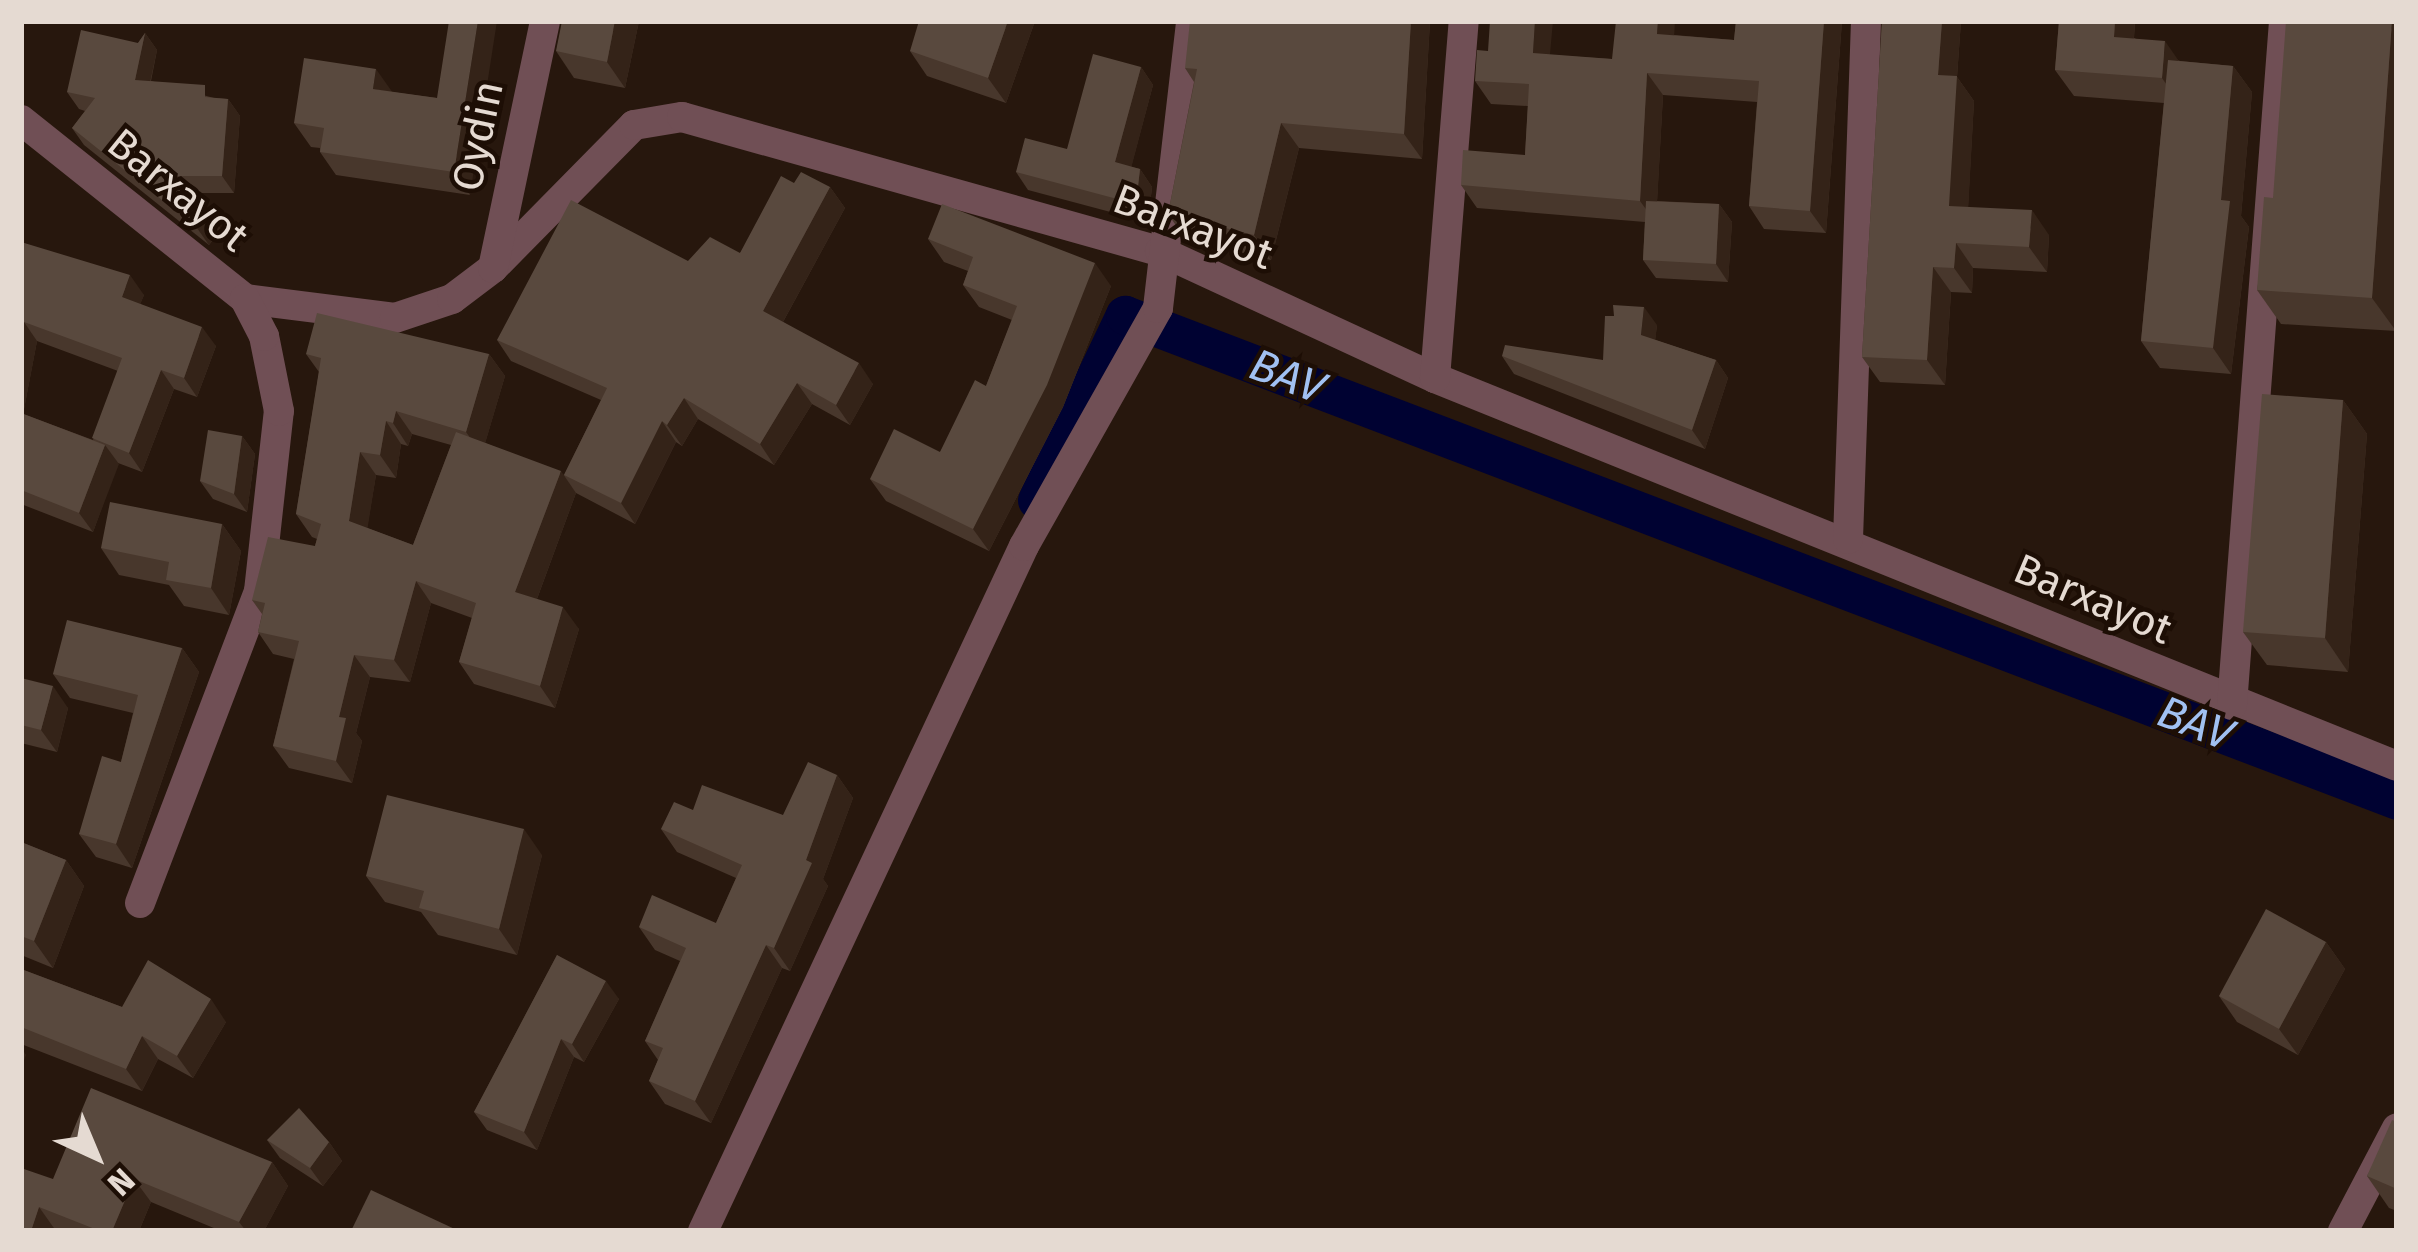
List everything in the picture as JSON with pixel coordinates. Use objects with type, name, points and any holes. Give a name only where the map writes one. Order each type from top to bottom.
[{"type":"street","name":"Oydin","points":[[493,268],[545,21]]},
{"type":"street","points":[[704,1231],[1024,546],[1142,346],[1158,308],[1160,251],[1191,21]]},
{"type":"street","points":[[1436,378],[1464,21]]},
{"type":"street","points":[[1848,539],[1865,21]]},
{"type":"street","points":[[2233,705],[2284,21]]},
{"type":"street","name":"Barxayot","points":[[21,120],[245,299],[395,318],[452,299],[493,268],[634,124],[682,117],[1160,251],[1436,378],[1848,539],[2233,705],[2397,766]]},
{"type":"street","points":[[140,903],[259,591],[279,411],[264,336],[245,299]]},
{"type":"street","points":[[2343,1231],[2397,1128]]},
{"type":"building","points":[[449,21],[478,21],[454,172],[320,152],[324,128],[294,123],[304,58],[376,69],[373,89],[437,98]]},
{"type":"building","points":[[562,21],[615,21],[607,62],[556,51]]},
{"type":"building","points":[[919,21],[1008,21],[988,78],[910,51]]},
{"type":"building","points":[[1190,21],[1411,21],[1404,134],[1281,123],[1254,235],[1168,214],[1197,69],[1185,68]]},
{"type":"building","points":[[1490,21],[1535,21],[1533,53],[1612,59],[1616,21],[1658,21],[1657,34],[1734,40],[1736,21],[1824,21],[1810,211],[1749,206],[1759,81],[1647,73],[1640,201],[1461,185],[1463,150],[1525,155],[1529,84],[1475,81],[1477,50],[1488,51]]},
{"type":"building","points":[[1882,21],[1942,21],[1938,75],[1957,76],[1949,206],[2032,210],[2029,247],[1956,243],[1954,268],[1933,267],[1927,360],[1862,357]]},
{"type":"building","points":[[2059,21],[2115,21],[2114,37],[2165,41],[2162,78],[2055,70]]},
{"type":"building","points":[[2286,21],[2392,21],[2372,298],[2257,290],[2264,197],[2273,198]]},
{"type":"building","points":[[81,30],[138,43],[145,33],[135,80],[205,85],[205,97],[228,99],[222,176],[160,176],[209,212],[197,228],[72,128],[95,98],[67,92]]},
{"type":"building","points":[[1093,54],[1141,67],[1115,162],[1140,169],[1136,204],[1016,172],[1025,138],[1067,149]]},
{"type":"building","points":[[2168,60],[2233,66],[2221,200],[2230,201],[2213,348],[2141,341]]},
{"type":"building","points":[[801,172],[830,187],[763,311],[859,363],[836,405],[797,383],[760,444],[684,398],[667,425],[662,421],[621,503],[564,475],[607,388],[497,340],[571,200],[688,261],[710,237],[740,253],[781,176],[794,183]]},
{"type":"building","points":[[1646,201],[1719,204],[1716,264],[1643,260]]},
{"type":"building","points":[[942,204],[1095,263],[1047,385],[973,529],[870,479],[894,429],[940,452],[975,380],[986,386],[1017,306],[963,285],[973,257],[928,239]]},
{"type":"building","points":[[21,242],[130,275],[122,297],[202,327],[184,378],[161,370],[129,453],[92,438],[122,358],[24,322],[21,336]]},
{"type":"building","points":[[1613,305],[1644,307],[1641,335],[1716,360],[1692,430],[1502,356],[1505,345],[1603,360],[1605,316],[1614,316]]},
{"type":"building","points":[[317,313],[489,354],[466,432],[396,411],[393,423],[386,421],[380,455],[360,452],[349,521],[413,545],[456,432],[561,471],[515,592],[563,607],[540,686],[459,662],[476,603],[416,581],[394,660],[354,655],[339,717],[346,718],[336,761],[273,746],[299,641],[258,632],[265,603],[252,600],[268,537],[315,546],[321,524],[296,514],[321,358],[306,354]]},
{"type":"building","points":[[2262,394],[2343,400],[2325,638],[2243,632]]},
{"type":"building","points":[[21,413],[105,445],[79,513],[21,490]]},
{"type":"building","points":[[208,430],[242,436],[234,494],[200,481]]},
{"type":"building","points":[[110,502],[222,524],[211,588],[166,580],[169,562],[101,548]]},
{"type":"building","points":[[67,620],[182,648],[116,844],[79,834],[102,756],[121,762],[138,695],[53,674]]},
{"type":"building","points":[[21,678],[53,686],[41,730],[21,725]]},
{"type":"building","points":[[808,762],[837,775],[806,860],[812,863],[774,948],[766,945],[695,1101],[649,1081],[663,1048],[645,1041],[686,948],[639,927],[652,895],[716,923],[742,865],[661,829],[674,802],[693,810],[702,785],[783,815]]},
{"type":"building","points":[[387,795],[524,829],[499,929],[419,908],[424,891],[366,876]]},
{"type":"building","points":[[21,842],[66,860],[34,941],[21,936]]},
{"type":"building","points":[[2266,909],[2326,942],[2279,1029],[2219,996]]},
{"type":"building","points":[[557,955],[606,981],[572,1044],[561,1039],[524,1132],[474,1112]]},
{"type":"building","points":[[148,960],[211,999],[177,1056],[142,1036],[126,1069],[21,1027],[21,969],[122,1007]]},
{"type":"building","points":[[91,1088],[272,1162],[239,1222],[134,1179],[112,1231],[100,1231],[39,1207],[31,1231],[21,1231],[21,1168],[53,1179]]},
{"type":"building","points":[[299,1108],[329,1142],[310,1168],[267,1140]]},
{"type":"building","points":[[2392,1120],[2397,1122],[2397,1189],[2367,1176]]},
{"type":"building","points":[[371,1190],[459,1231],[351,1231]]},
{"type":"waterway","name":"BAV","points":[[1037,500],[1125,315],[2397,800]]}]
